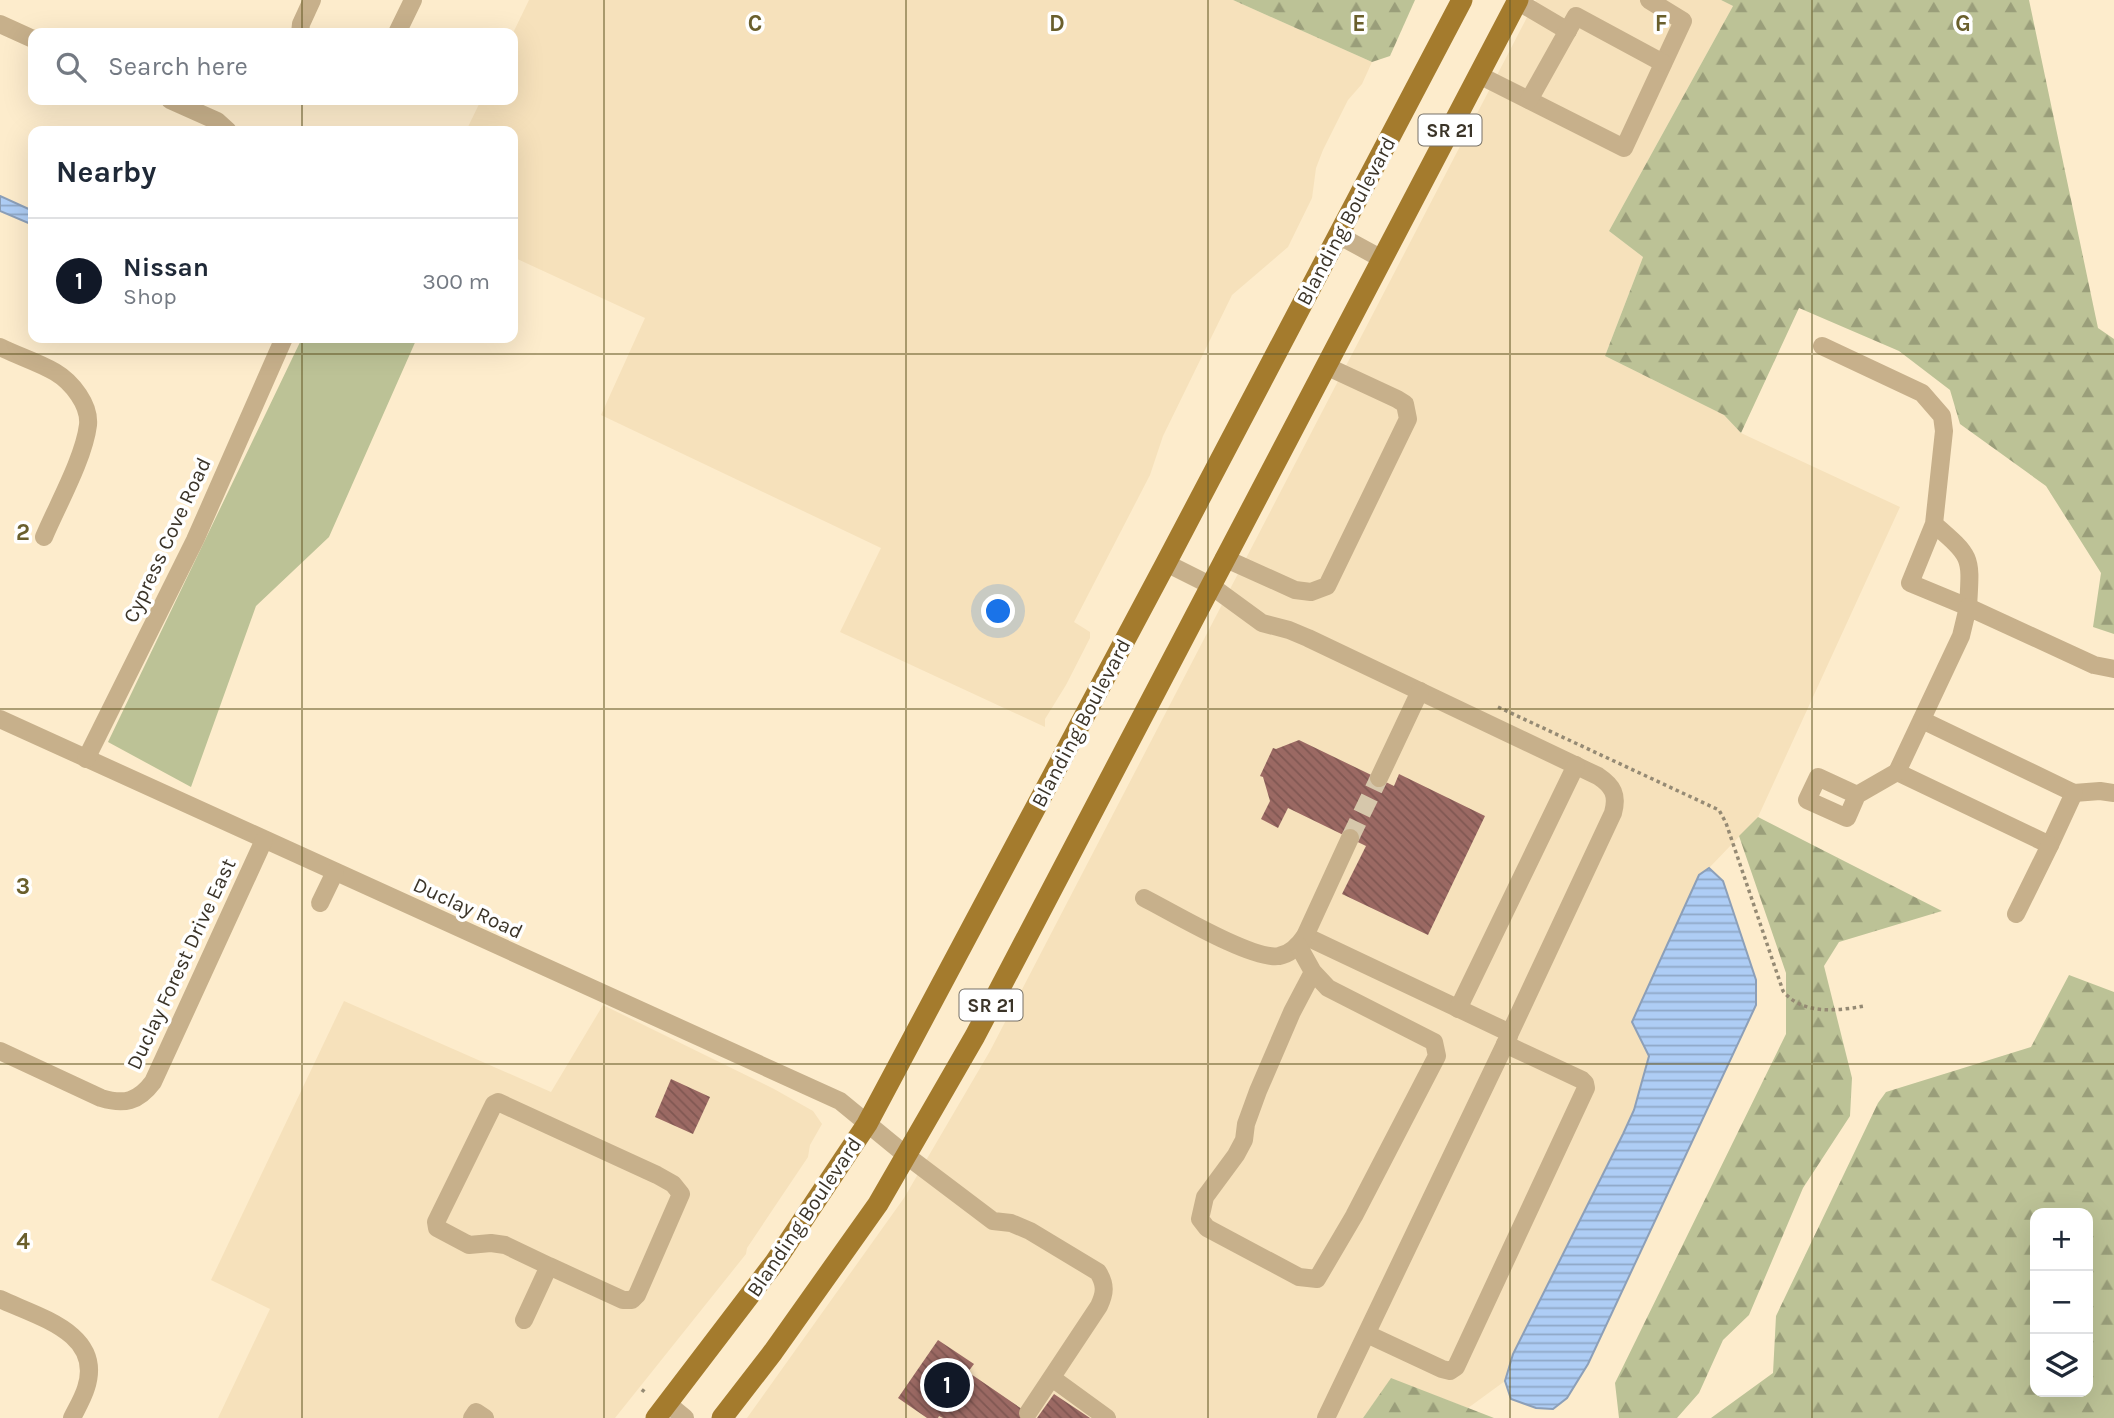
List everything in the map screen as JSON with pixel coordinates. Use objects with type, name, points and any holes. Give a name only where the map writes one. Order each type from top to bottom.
[{"type":"main road","name":"Blanding Boulevard","points":[[662,1411],[775,1262],[867,1124],[1462,0]]},
{"type":"main road","name":"SR 21","points":[[722,1418],[837,1264],[907,1156],[975,1036],[1517,1]]},
{"type":"street","points":[[301,28],[312,0]]},
{"type":"street","points":[[399,28],[413,0]]},
{"type":"street","points":[[1479,75],[1624,148],[1683,21],[1649,0]]},
{"type":"street","points":[[1517,1],[1568,31]]},
{"type":"street","points":[[1526,98],[1576,16],[1663,63]]},
{"type":"street","points":[[0,24],[28,37]]},
{"type":"street","points":[[181,105],[222,126]]},
{"type":"street","points":[[1338,235],[1382,259]]},
{"type":"street","name":"Cypress Cove Road","points":[[86,758],[195,540],[282,343]]},
{"type":"street","points":[[1822,346],[1922,393],[1942,416],[1944,430],[1934,524],[1910,583],[2094,665],[2114,669]]},
{"type":"street","points":[[0,348],[56,373],[73,387],[83,403],[88,423],[83,448],[44,537]]},
{"type":"street","points":[[1224,558],[1303,592],[1327,586],[1408,419],[1405,404],[1397,398],[1326,366]]},
{"type":"street","points":[[1857,796],[1897,772],[1961,636],[1968,607],[1970,566],[1962,548],[1934,524]]},
{"type":"street","points":[[1166,563],[1210,585],[1262,623],[1299,634],[1598,776],[1612,787],[1616,802],[1614,813],[1326,1418]]},
{"type":"street","points":[[1379,778],[1420,691]]},
{"type":"street","name":"Duclay Road","points":[[0,719],[840,1101],[993,1221],[1011,1223],[1030,1230],[1098,1272],[1104,1282],[1104,1295],[1028,1413]]},
{"type":"street","points":[[1922,720],[2074,793],[2114,793]]},
{"type":"street","points":[[1458,1009],[1576,765]]},
{"type":"street","points":[[1897,772],[2050,845]]},
{"type":"street","points":[[2016,914],[2074,793]]},
{"type":"street","points":[[1144,898],[1258,953],[1280,956],[1301,941],[1350,838]]},
{"type":"street","name":"Duclay Forest Drive East","points":[[0,1051],[101,1098],[117,1102],[132,1101],[144,1093],[153,1082],[264,840]]},
{"type":"street","points":[[320,903],[335,872]]},
{"type":"street","points":[[1301,941],[1458,1009],[1582,1080],[1586,1088],[1456,1367],[1450,1371],[1367,1334]]},
{"type":"street","points":[[1301,941],[1313,972],[1328,988],[1434,1042],[1437,1056],[1354,1216],[1317,1279],[1298,1277],[1207,1228],[1200,1219],[1205,1197],[1244,1140],[1246,1124],[1258,1091],[1292,1012],[1313,972]]},
{"type":"street","points":[[498,1102],[657,1175],[681,1191],[637,1295],[632,1300],[623,1300],[549,1266],[505,1245],[469,1245],[437,1228],[436,1222],[494,1104],[498,1102]]},
{"type":"street","points":[[524,1320],[549,1266]]},
{"type":"street","points":[[0,1299],[62,1328],[77,1339],[87,1352],[87,1386],[72,1418]]},
{"type":"street","points":[[1052,1378],[1107,1418]]},
{"type":"street","points":[[662,1411],[685,1418]]},
{"type":"street","points":[[472,1418],[476,1412],[485,1418]]},
{"type":"path","points":[[1495,706],[1719,810],[1726,823],[1783,991],[1797,1005],[1812,1008],[1840,1010],[1864,1006]]},
{"type":"path","points":[[642,1392],[646,1387]]},
{"type":"shaded area","points":[[529,0],[1233,0],[1372,62],[1362,84],[1348,100],[1323,150],[1316,168],[1312,198],[1288,247],[1232,295],[1163,436],[1150,475],[1074,622],[1090,632],[1090,638],[1045,719],[1045,727],[840,632],[881,548],[601,415],[645,318],[518,259],[518,126],[468,126],[479,105],[518,105],[518,28],[515,28]]},
{"type":"shaded area","points":[[1536,0],[1721,0],[1733,6],[1609,231],[1643,257],[1605,356],[1724,415],[1741,433],[1900,507],[1758,817],[1699,875],[1632,1022],[1649,1056],[1634,1110],[1513,1354],[1505,1381],[1468,1408],[1391,1379],[1363,1418],[747,1418],[904,1198],[990,1051]]},
{"type":"shaded area","points":[[344,1001],[551,1092],[603,1005],[774,1089],[813,1111],[822,1124],[810,1145],[808,1157],[747,1248],[746,1254],[615,1418],[218,1418],[270,1309],[211,1280]]},
{"type":"green space","points":[[1233,0],[1415,0],[1390,56],[1372,62]]},
{"type":"green space","points":[[1721,0],[2029,0],[2098,328],[2114,339],[2114,634],[2093,627],[2101,573],[2046,486],[1960,424],[1950,390],[1899,351],[1799,308],[1741,433],[1724,415],[1605,356],[1643,257],[1609,231],[1733,6]]},
{"type":"green space","points":[[300,343],[415,343],[329,537],[256,606],[191,787],[108,742]]},
{"type":"green space","points":[[1758,817],[1942,911],[1839,942],[1824,966],[1852,1078],[1850,1116],[1803,1188],[1749,1315],[1723,1340],[1699,1393],[1677,1418],[1619,1418],[1615,1383],[1786,1034],[1786,973],[1739,836]]},
{"type":"green space","points":[[2069,975],[2114,992],[2114,1418],[1711,1418],[1773,1373],[1776,1316],[1878,1103],[1886,1092],[2031,1047]]},
{"type":"green space","points":[[1391,1378],[1494,1418],[1363,1418]]},
{"type":"water","points":[[0,196],[28,209],[28,223],[0,211]]},
{"type":"water","points":[[1709,868],[1723,881],[1756,980],[1756,1005],[1588,1364],[1567,1398],[1553,1409],[1536,1408],[1511,1399],[1505,1381],[1513,1354],[1634,1110],[1649,1056],[1632,1022],[1699,875]]},
{"type":"building","points":[[1299,740],[1394,786],[1399,774],[1485,816],[1428,935],[1342,894],[1366,846],[1288,808],[1278,828],[1261,819],[1270,801],[1263,777],[1260,776],[1273,748]]},
{"type":"building","points":[[671,1079],[710,1097],[693,1134],[655,1117]]},
{"type":"building","points":[[938,1340],[974,1364],[968,1372],[1035,1418],[927,1418],[898,1398]]},
{"type":"building","points":[[1054,1394],[1090,1418],[1037,1418]]},
{"type":"tunnel","points":[[1350,838],[1379,778]]},
{"type":"place","name":"Nissan","points":[[947,1385]]}]
